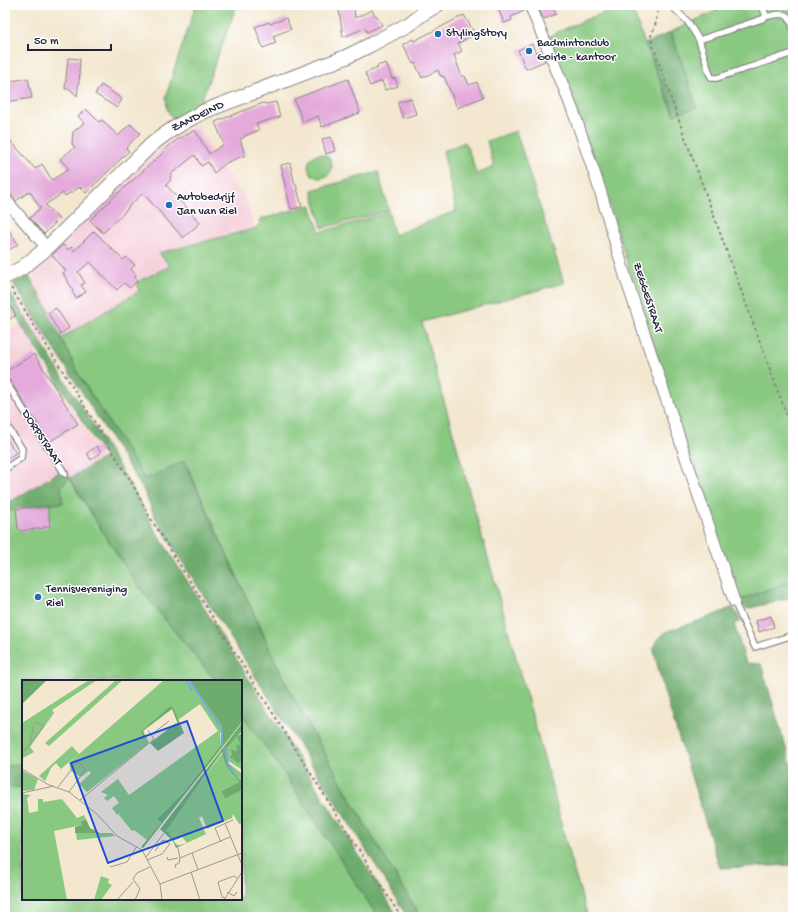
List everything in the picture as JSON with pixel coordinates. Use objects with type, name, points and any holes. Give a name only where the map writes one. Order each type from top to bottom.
[{"type":"street","name":"ZANDEIND","points":[[47,248],[150,146],[167,132],[205,111],[329,64],[358,51],[409,24],[437,5]]},
{"type":"street","name":"ZEGGESTRAAT","points":[[530,5],[562,83],[600,190],[626,278],[734,601]]},
{"type":"street","points":[[5,199],[47,248],[6,280]]},
{"type":"lane","points":[[672,5],[688,22],[699,40],[710,76],[714,78],[793,52]]},
{"type":"lane","points":[[762,5],[766,16]]},
{"type":"lane","points":[[699,40],[762,19],[766,16],[786,15],[789,17],[793,28]]},
{"type":"lane","name":"DORPSTRAAT","points":[[5,381],[65,474]]},
{"type":"lane","points":[[5,423],[22,449],[21,458],[5,469]]},
{"type":"lane","points":[[734,601],[755,648],[792,637]]},
{"type":"path","points":[[659,5],[655,26],[651,36],[652,43],[793,432]]},
{"type":"path","points":[[6,280],[131,481],[149,516],[401,917]]},
{"type":"shaded area","points":[[198,124],[213,153],[245,199],[255,228],[159,253],[170,266],[137,282],[139,290],[135,294],[35,352],[102,456],[82,477],[5,507],[5,332],[19,325],[33,306],[34,269],[131,175],[174,137]]},
{"type":"green space","points":[[196,5],[237,5],[200,104],[173,119],[167,109],[166,97]]},
{"type":"green space","points":[[623,5],[631,5],[674,115],[697,107],[671,32],[718,10],[717,5],[793,5],[793,580],[737,601],[672,405],[604,189],[549,36]]},
{"type":"green space","points":[[671,32],[697,107],[675,115],[645,44]]},
{"type":"green space","points":[[516,131],[564,283],[422,322],[553,790],[570,858],[588,917],[421,917],[380,850],[286,684],[185,461],[145,480],[79,375],[61,338],[139,291],[137,282],[170,266],[159,253],[253,229],[260,225],[259,220],[310,205],[320,232],[389,213],[394,235],[456,211],[443,151],[465,142],[476,174],[494,167],[487,141]]},
{"type":"green space","points":[[320,154],[325,155],[331,161],[331,171],[325,177],[320,178],[315,177],[309,171],[308,166],[309,161],[315,155]]},
{"type":"green space","points":[[378,172],[389,211],[322,228],[312,190]]},
{"type":"green space","points":[[29,276],[52,315],[61,338],[79,375],[145,479],[184,461],[286,685],[380,850],[421,917],[407,917],[375,864],[179,557],[154,515],[144,491],[13,283]]},
{"type":"green space","points":[[5,285],[130,484],[154,528],[398,917],[378,917],[278,764],[242,714],[242,680],[215,680],[123,564],[70,478],[105,457],[5,299]]},
{"type":"green space","points":[[64,469],[70,478],[61,486],[63,503],[16,509],[5,513],[5,505]]},
{"type":"green space","points":[[69,478],[142,591],[215,680],[22,680],[22,765],[5,766],[5,513],[16,509],[48,505],[61,486]]},
{"type":"green space","points":[[793,580],[793,597],[747,609],[737,601]]},
{"type":"green space","points":[[733,607],[741,621],[734,624],[746,663],[761,664],[793,771],[793,865],[720,868],[664,691],[653,648],[657,639],[665,632],[712,616]]},
{"type":"green space","points":[[242,714],[278,764],[378,917],[5,917],[5,788],[22,787],[22,900],[242,900]]},
{"type":"green space","points":[[22,765],[22,787],[5,788],[5,766]]},
{"type":"building","points":[[505,5],[521,5],[524,11],[511,17],[512,20],[504,23],[498,8]]},
{"type":"building","points":[[552,6],[556,14],[544,19],[540,11]]},
{"type":"building","points":[[354,8],[355,18],[372,10],[382,25],[367,32],[365,28],[343,37],[339,10]]},
{"type":"building","points":[[464,15],[475,34],[458,43],[462,51],[454,55],[462,77],[465,76],[469,85],[477,82],[483,97],[457,108],[444,76],[442,77],[440,75],[438,70],[422,78],[415,63],[413,64],[403,44],[413,39],[414,41]]},
{"type":"building","points":[[286,18],[291,29],[273,36],[276,43],[263,48],[255,27],[269,22],[270,24]]},
{"type":"building","points":[[532,44],[536,53],[541,51],[545,61],[526,69],[518,50]]},
{"type":"building","points":[[68,58],[80,59],[77,96],[70,89],[65,89]]},
{"type":"building","points":[[386,63],[392,79],[395,78],[398,86],[385,90],[382,81],[370,86],[365,73]]},
{"type":"building","points":[[28,78],[32,98],[5,102],[5,88],[8,88],[7,82]]},
{"type":"building","points":[[348,79],[360,113],[322,127],[318,116],[303,122],[294,99]]},
{"type":"building","points":[[101,85],[122,99],[117,108],[95,94]]},
{"type":"building","points":[[411,98],[416,114],[403,118],[397,102]]},
{"type":"building","points":[[276,102],[280,117],[256,124],[259,130],[240,139],[245,155],[226,163],[214,173],[208,162],[201,166],[195,155],[171,174],[170,181],[166,185],[200,223],[183,238],[143,193],[103,233],[90,220],[165,151],[164,150],[177,140],[195,130],[209,154],[224,144],[215,122],[263,103],[266,104]]},
{"type":"building","points":[[86,109],[99,122],[102,120],[118,136],[130,124],[140,133],[126,148],[129,151],[86,193],[80,187],[65,196],[63,193],[45,205],[59,219],[44,234],[30,218],[40,208],[30,191],[16,201],[5,186],[5,134],[35,169],[42,164],[52,180],[69,169],[60,159],[75,147],[72,144],[73,132],[84,123],[78,116]]},
{"type":"building","points":[[331,137],[335,151],[326,154],[322,139]]},
{"type":"building","points":[[290,163],[302,207],[291,209],[281,165]]},
{"type":"building","points":[[5,224],[18,244],[5,253]]},
{"type":"building","points":[[94,231],[123,260],[126,257],[135,265],[131,269],[136,275],[135,277],[137,281],[130,288],[124,283],[117,290],[90,262],[78,272],[85,283],[81,285],[86,292],[76,298],[63,273],[66,271],[52,255],[63,245],[68,250],[71,247],[74,251]]},
{"type":"building","points":[[5,298],[16,315],[5,322]]},
{"type":"building","points":[[56,308],[69,328],[60,334],[48,313]]},
{"type":"building","points":[[34,354],[78,424],[49,442],[5,373]]},
{"type":"building","points":[[5,436],[16,453],[5,460]]},
{"type":"building","points":[[97,446],[101,453],[91,460],[87,453]]},
{"type":"building","points":[[48,505],[50,526],[21,531],[18,528],[16,509]]},
{"type":"building","points":[[771,616],[774,627],[759,632],[756,621]]},
{"type":"place","name":"StylingStory","points":[[438,34]]},
{"type":"place","name":"Badmintonclub Goirle - kantoor","points":[[529,51]]},
{"type":"place","name":"Autobedrijf Jan van Riel","points":[[169,205]]},
{"type":"place","name":"Tennisvereniging Riel","points":[[38,597]]}]
